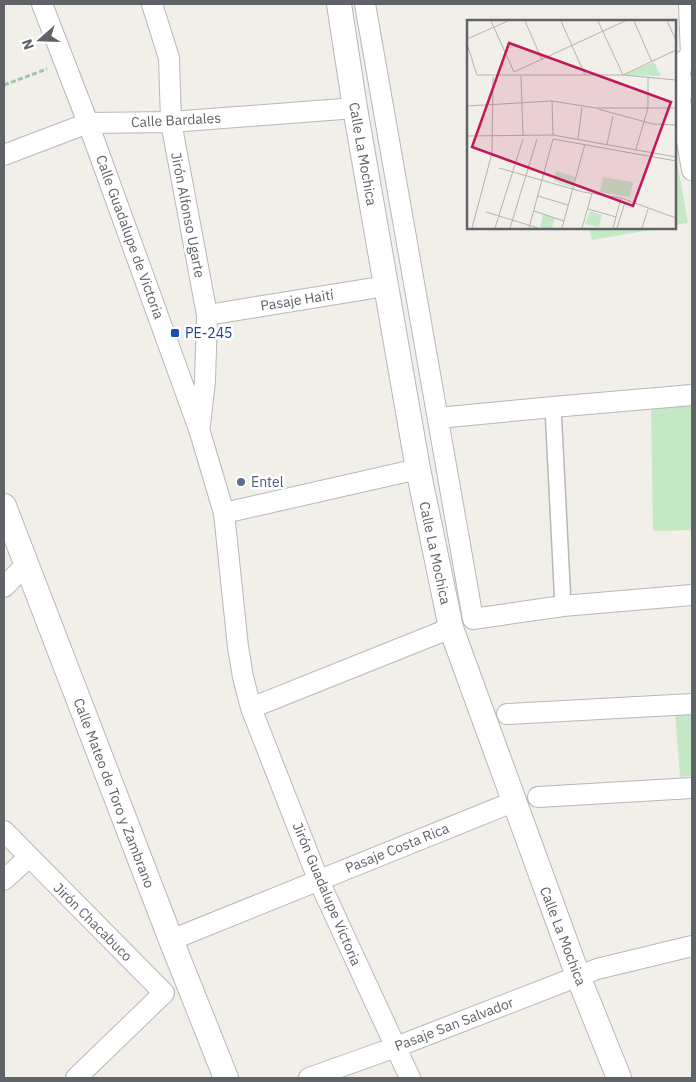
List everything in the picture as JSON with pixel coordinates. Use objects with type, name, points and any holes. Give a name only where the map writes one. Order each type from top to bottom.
[{"type":"street","name":"Calle Guadalupe de Victoria","points":[[42,4],[88,123],[199,429],[224,513],[238,647],[243,678],[251,708]]},
{"type":"street","name":"Jirón Alfonso Ugarte","points":[[152,4],[169,58],[171,122],[207,315],[206,381],[199,429]]},
{"type":"street","name":"Calle La Mochica","points":[[339,4],[355,108],[418,469],[451,628],[513,802],[588,972],[619,1078]]},
{"type":"street","name":"Calle La Mochica","points":[[365,4],[473,619],[563,606]]},
{"type":"street","points":[[689,4],[692,57],[682,62],[692,170]]},
{"type":"street","name":"Calle Bardales","points":[[4,155],[88,123],[171,122],[355,108]]},
{"type":"street","name":"Pasaje Haití","points":[[207,315],[386,286]]},
{"type":"street","points":[[438,418],[692,396]]},
{"type":"street","points":[[552,407],[563,606],[692,594]]},
{"type":"street","points":[[224,513],[418,469]]},
{"type":"street","name":"Calle Mateo de Toro y Zambrano","points":[[4,506],[226,1078]]},
{"type":"street","points":[[4,587],[26,565]]},
{"type":"street","points":[[251,708],[451,628]]},
{"type":"street","points":[[506,714],[692,704]]},
{"type":"street","name":"Jirón Guadalupe Victoria","points":[[251,708],[318,879],[410,1078]]},
{"type":"street","points":[[538,797],[692,788]]},
{"type":"street","name":"Pasaje Costa Rica","points":[[171,940],[318,879],[513,802]]},
{"type":"street","name":"Jirón Chacabuco","points":[[4,831],[164,993]]},
{"type":"street","points":[[4,880],[29,856]]},
{"type":"street","name":"Pasaje San Salvador","points":[[309,1078],[396,1047],[588,972],[692,946]]},
{"type":"street","points":[[76,1078],[164,993],[190,986]]},
{"type":"path","points":[[4,86],[65,62]]},
{"type":"green space","points":[[676,157],[688,223],[676,225]]},
{"type":"green space","points":[[589,229],[656,229],[592,240]]},
{"type":"green space","points":[[692,403],[692,530],[653,531],[651,405]]},
{"type":"green space","points":[[692,711],[692,776],[680,777],[675,712]]},
{"type":"place","name":"PE-245","points":[[175,333]]},
{"type":"place","name":"Entel","points":[[241,482]]}]
